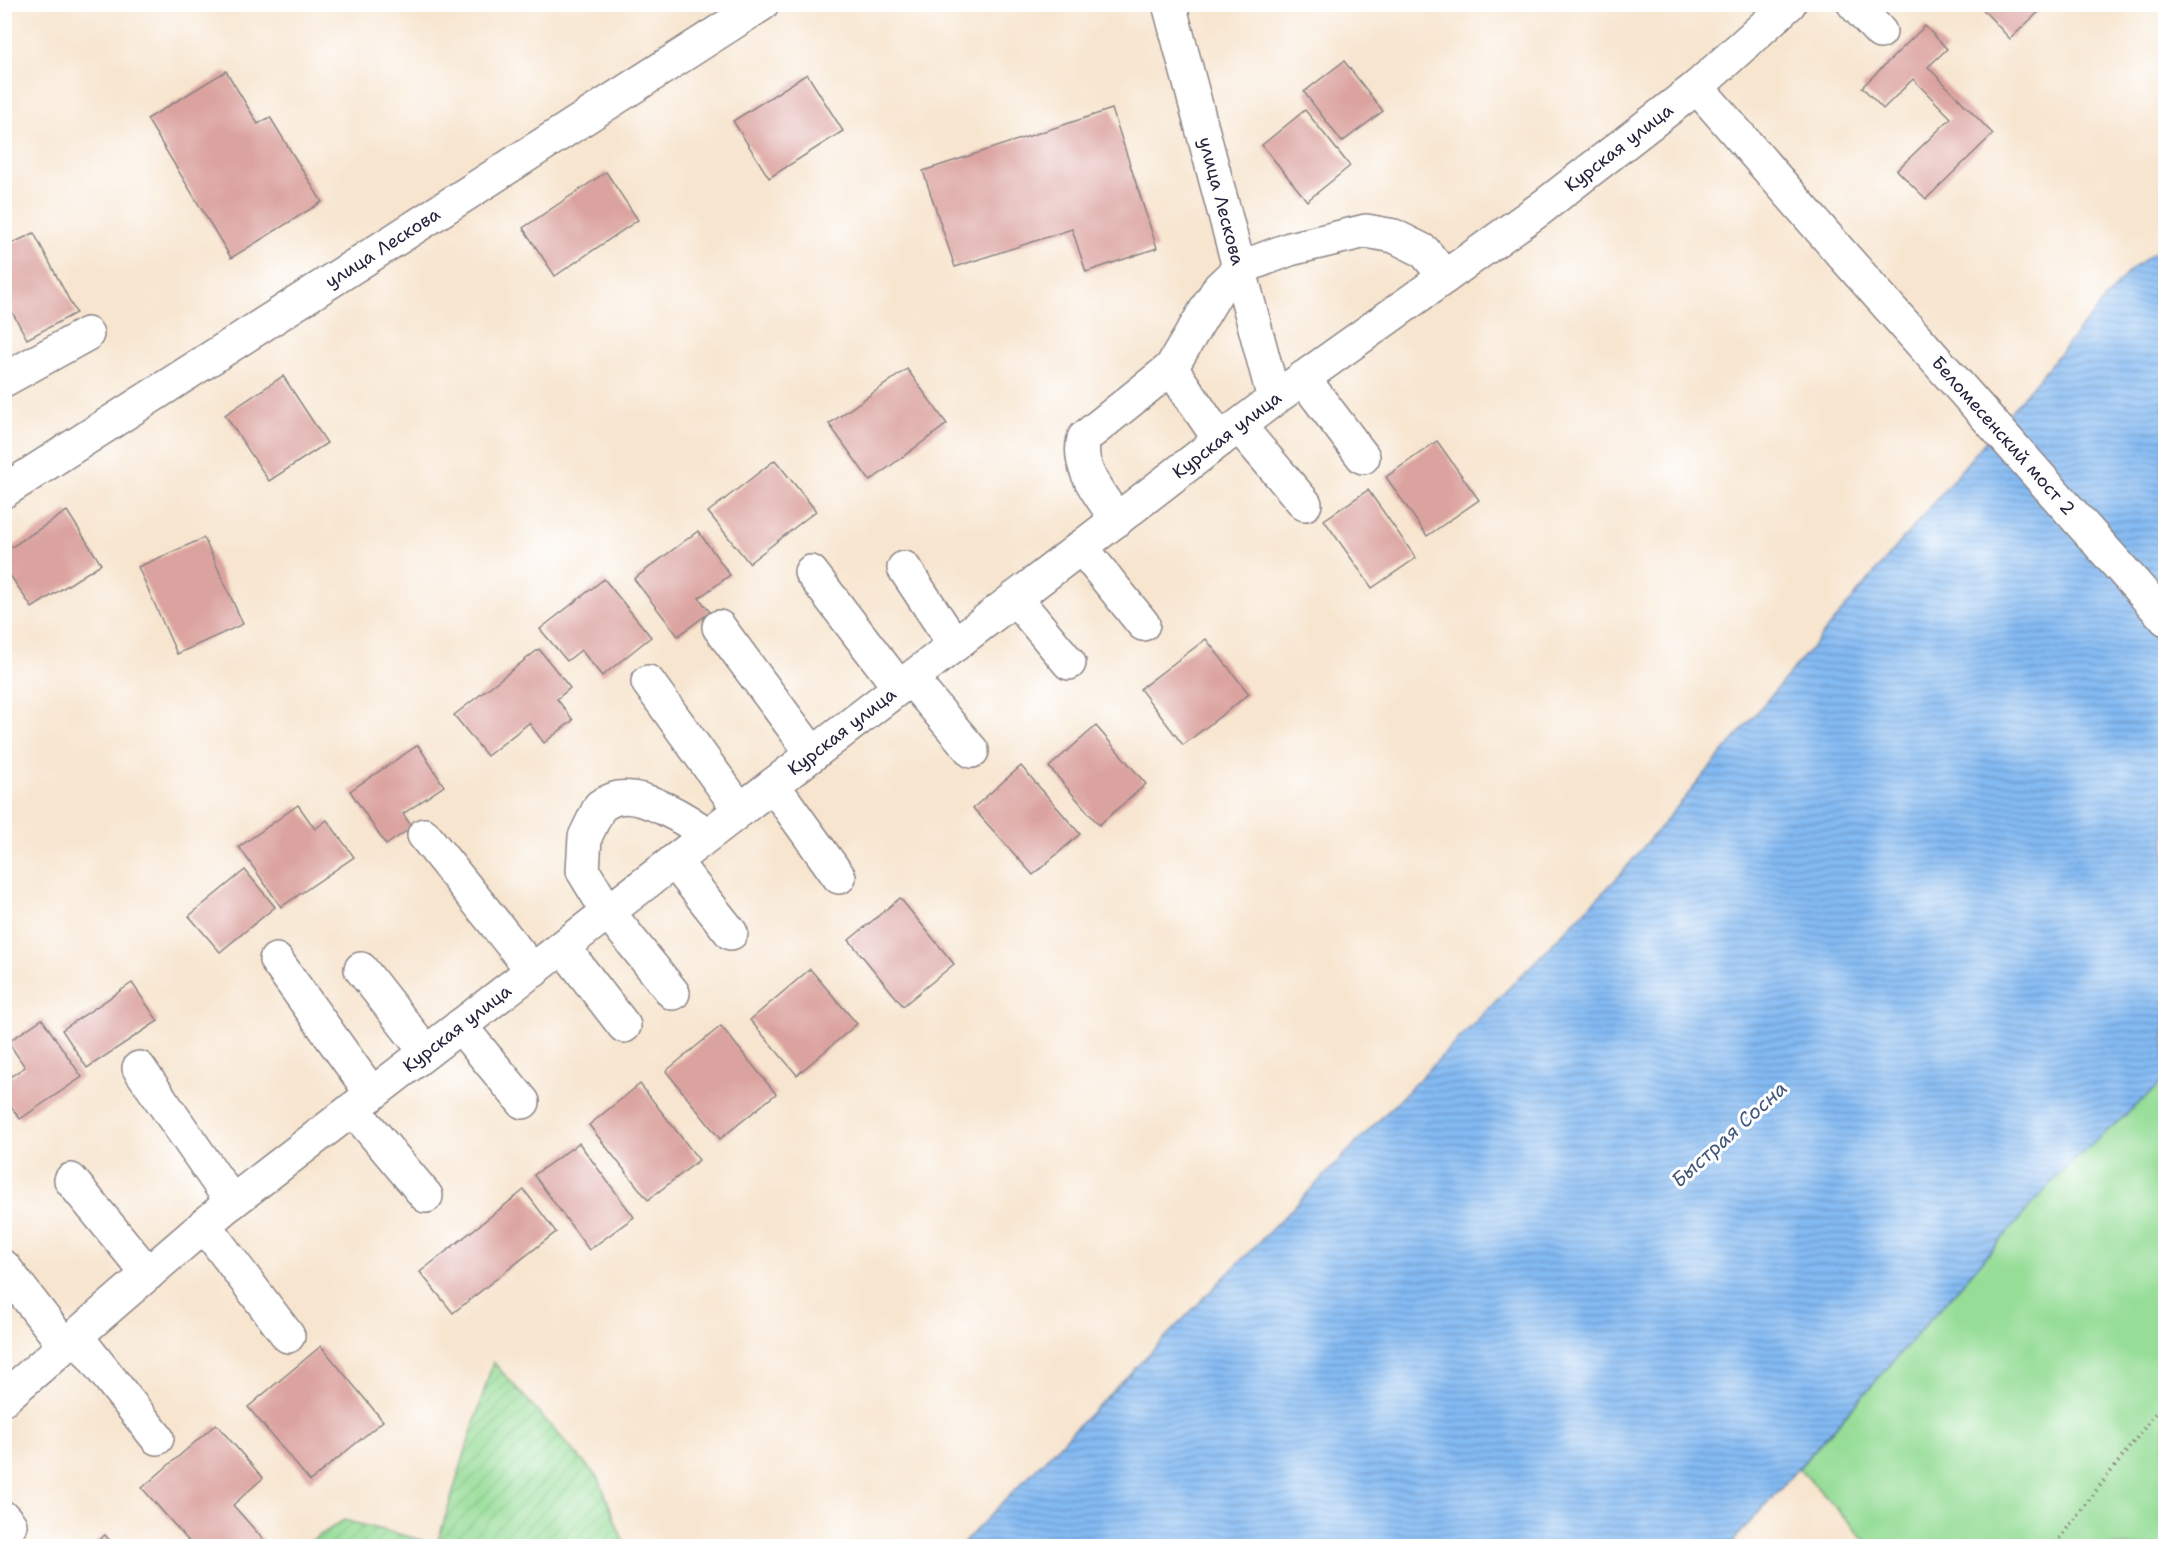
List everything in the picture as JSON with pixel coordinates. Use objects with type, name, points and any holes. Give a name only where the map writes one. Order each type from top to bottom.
[{"type":"street","name":"улица Лескова","points":[[4,491],[762,4]]},
{"type":"street","name":"улица Лескова","points":[[1169,4],[1274,399]]},
{"type":"street","name":"Курская улица","points":[[4,1398],[232,1202],[1274,399],[1540,209],[1697,87],[1789,4]]},
{"type":"street","points":[[1854,4],[1880,32]]},
{"type":"street","name":"Беломесенский мост 2","points":[[1697,87],[1841,254],[2166,620]]},
{"type":"street","points":[[1117,520],[1083,465],[1084,438],[1171,368],[1219,288],[1240,268],[1290,249],[1366,231],[1394,236],[1424,251],[1445,277]]},
{"type":"street","points":[[4,380],[87,334]]},
{"type":"street","points":[[1171,368],[1230,433],[1305,504]]},
{"type":"street","points":[[1303,378],[1363,457]]},
{"type":"street","points":[[1081,547],[1143,624]]},
{"type":"street","points":[[904,568],[955,645]]},
{"type":"street","points":[[811,572],[905,683],[972,751]]},
{"type":"street","points":[[1015,598],[1069,663]]},
{"type":"street","points":[[719,627],[813,754]]},
{"type":"street","points":[[648,682],[740,810]]},
{"type":"street","points":[[773,785],[839,877]]},
{"type":"street","points":[[673,993],[608,912],[583,871],[585,837],[600,806],[618,798],[638,799],[688,820],[707,835]]},
{"type":"street","points":[[424,835],[533,970]]},
{"type":"street","points":[[674,861],[730,933]]},
{"type":"street","points":[[563,947],[624,1026]]},
{"type":"street","points":[[276,960],[362,1101],[426,1196]]},
{"type":"street","points":[[361,969],[426,1052]]},
{"type":"street","points":[[460,1026],[523,1102]]},
{"type":"street","points":[[139,1068],[232,1202]]},
{"type":"street","points":[[71,1180],[148,1274]]},
{"type":"street","points":[[204,1225],[288,1336]]},
{"type":"street","points":[[4,1267],[157,1438]]},
{"type":"path","points":[[2050,1546],[2058,1540],[2166,1401]]},
{"type":"green space","points":[[2165,1080],[2165,1546],[1871,1546],[1799,1468],[2063,1170]]},
{"type":"green space","points":[[493,1362],[599,1479],[625,1546],[303,1546],[344,1520],[437,1544]]},
{"type":"water","name":"Быстрая Сосна","points":[[2165,245],[2165,1080],[2063,1170],[1729,1546],[960,1546],[1618,877],[2129,271]]},
{"type":"building","points":[[1978,4],[2047,4],[2010,39]]},
{"type":"building","points":[[1925,26],[1947,49],[1928,67],[1993,134],[1926,199],[1897,170],[1951,118],[1913,79],[1883,109],[1862,87]]},
{"type":"building","points":[[1344,61],[1383,111],[1342,142],[1304,92]]},
{"type":"building","points":[[226,71],[258,124],[270,117],[322,202],[231,258],[147,119]]},
{"type":"building","points":[[807,74],[843,131],[769,178],[733,121]]},
{"type":"building","points":[[1112,109],[1157,248],[1086,272],[1072,229],[955,267],[923,171]]},
{"type":"building","points":[[1305,110],[1350,166],[1307,201],[1262,145]]},
{"type":"building","points":[[606,172],[638,220],[555,276],[523,228]]},
{"type":"building","points":[[34,233],[76,313],[27,339],[6,301],[4,302],[4,247]]},
{"type":"building","points":[[907,369],[947,424],[870,481],[829,424]]},
{"type":"building","points":[[283,376],[327,443],[269,481],[225,415]]},
{"type":"building","points":[[1437,441],[1479,500],[1427,536],[1386,477]]},
{"type":"building","points":[[775,460],[816,511],[749,563],[708,512]]},
{"type":"building","points":[[1368,490],[1416,558],[1372,588],[1324,520]]},
{"type":"building","points":[[67,511],[101,564],[32,608],[4,566],[4,552]]},
{"type":"building","points":[[698,531],[730,575],[699,598],[710,612],[678,636],[634,579]]},
{"type":"building","points":[[204,538],[243,624],[177,654],[138,567]]},
{"type":"building","points":[[604,579],[651,637],[602,676],[581,650],[567,661],[540,629]]},
{"type":"building","points":[[1206,639],[1249,694],[1183,745],[1140,689]]},
{"type":"building","points":[[539,649],[570,688],[557,699],[573,720],[544,743],[529,723],[487,756],[454,715]]},
{"type":"building","points":[[1096,726],[1146,784],[1099,825],[1049,767]]},
{"type":"building","points":[[418,745],[444,786],[403,814],[412,827],[386,845],[350,791]]},
{"type":"building","points":[[1021,766],[1080,834],[1033,875],[973,808]]},
{"type":"building","points":[[298,805],[315,829],[327,820],[354,857],[281,907],[239,847]]},
{"type":"building","points":[[245,870],[275,907],[220,952],[189,916]]},
{"type":"building","points":[[900,898],[954,964],[903,1006],[849,940]]},
{"type":"building","points":[[810,969],[857,1024],[797,1075],[750,1020]]},
{"type":"building","points":[[132,983],[158,1021],[87,1068],[62,1030]]},
{"type":"building","points":[[42,1019],[82,1077],[20,1119],[4,1097],[4,1081],[25,1067],[8,1042]]},
{"type":"building","points":[[721,1026],[776,1094],[720,1139],[666,1071]]},
{"type":"building","points":[[640,1084],[699,1160],[648,1200],[589,1125]]},
{"type":"building","points":[[579,1143],[634,1217],[589,1250],[534,1175]]},
{"type":"building","points":[[524,1190],[556,1232],[453,1313],[420,1272]]},
{"type":"building","points":[[321,1346],[383,1421],[310,1481],[248,1407]]},
{"type":"building","points":[[216,1424],[263,1478],[233,1505],[269,1546],[193,1546],[142,1488]]},
{"type":"building","points":[[105,1535],[115,1546],[90,1546]]}]
